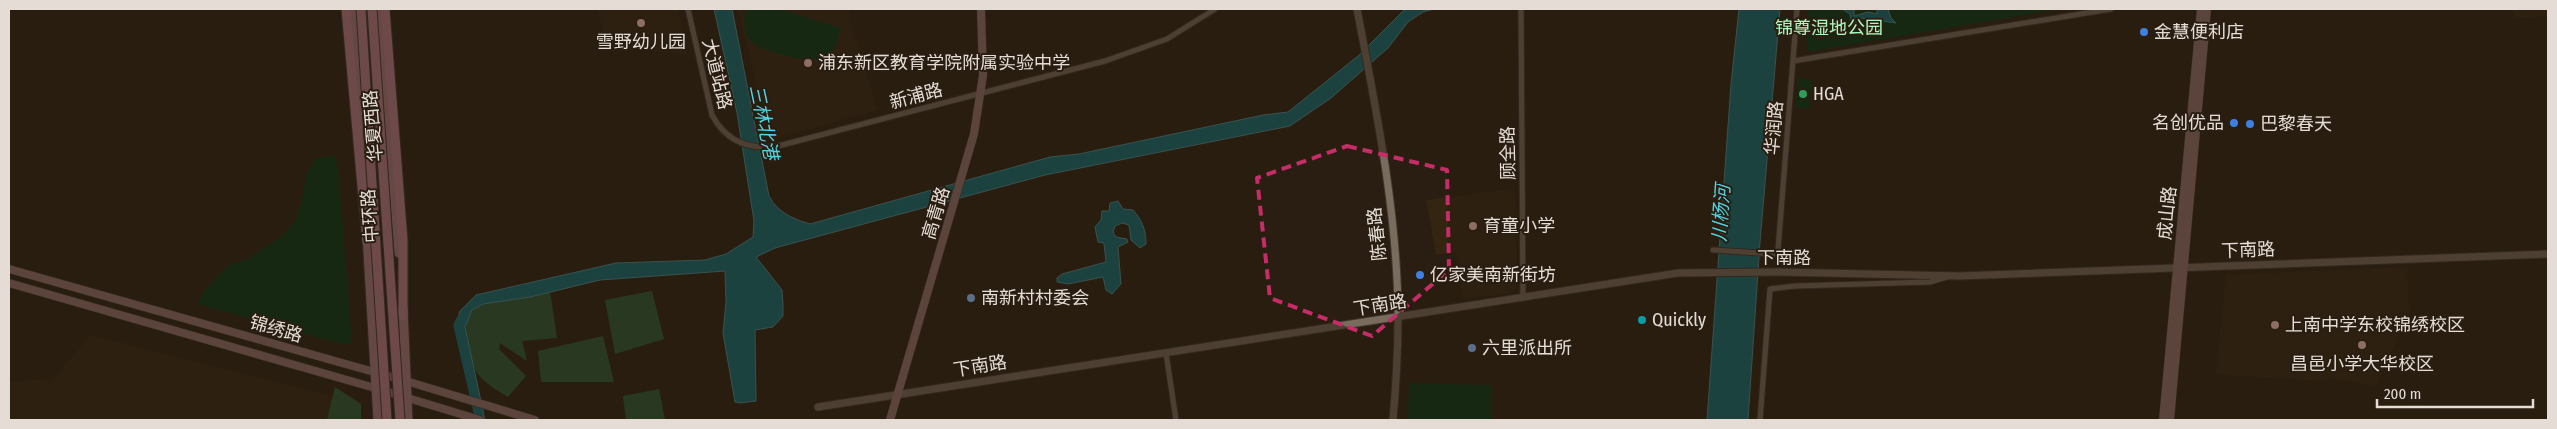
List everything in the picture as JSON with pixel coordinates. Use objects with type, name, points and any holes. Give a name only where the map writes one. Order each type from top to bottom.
[{"type":"highway","points":[[346,9],[367,242]]},
{"type":"highway","name":"中环路","points":[[361,9],[387,420]]},
{"type":"highway","name":"中环路","points":[[372,9],[400,420]]},
{"type":"highway","points":[[385,9],[403,240],[403,316]]},
{"type":"main road","name":"华夏西路","points":[[354,9],[365,168],[367,242],[378,420]]},
{"type":"main road","name":"华夏西路","points":[[380,9],[403,316],[408,420]]},
{"type":"main road","name":"高青路","points":[[890,420],[974,134],[981,93],[984,55],[982,9]]},
{"type":"main road","name":"成山路","points":[[2170,420],[2180,267],[2201,9]]},
{"type":"main road","name":"成山路","points":[[2163,420],[2207,9]]},
{"type":"main road","name":"锦绣路","points":[[9,269],[406,381],[535,420]]},
{"type":"main road","name":"锦绣路","points":[[9,283],[480,420]]},
{"type":"street","name":"大道站路","points":[[688,9],[712,115],[724,133],[740,143],[761,148]]},
{"type":"street","name":"新浦路","points":[[761,148],[782,145],[1105,61],[1167,39],[1214,9]]},
{"type":"street","name":"陈春路","points":[[1357,9],[1391,218],[1398,317],[1394,420]]},
{"type":"street","name":"顾全路","points":[[1520,9],[1523,298]]},
{"type":"street","name":"华润路","points":[[1713,250],[1775,254],[1778,250],[1797,9]]},
{"type":"street","points":[[1793,61],[2111,9]]},
{"type":"street","name":"下南路","points":[[818,407],[898,393],[1523,298],[1647,277],[1690,272],[1950,276],[2548,254]]},
{"type":"street","name":"下南路","points":[[1760,420],[1770,289],[1795,286],[1930,282],[1950,276]]},
{"type":"street","points":[[1166,353],[1176,420]]},
{"type":"highlighted area","points":[[1347,146],[1447,170],[1449,270],[1372,336],[1270,298],[1257,178]]},
{"type":"shaded area","name":"雪野幼儿园","points":[[598,9],[678,9],[687,55],[655,51],[604,36]]},
{"type":"shaded area","name":"浦东新区教育学院附属实验中学","points":[[738,9],[851,9],[849,17],[878,110],[782,137],[770,138]]},
{"type":"shaded area","points":[[2514,9],[2548,9],[2548,16],[2514,18]]},
{"type":"shaded area","name":"育童小学","points":[[1511,189],[1515,192],[1517,286],[1512,293],[1462,299],[1456,252],[1436,255],[1426,200]]},
{"type":"shaded area","points":[[2407,267],[2409,312],[2376,387],[2330,378],[2322,381],[2216,374],[2226,275]]},
{"type":"shaded area","points":[[91,335],[352,401],[356,420],[9,420],[9,382],[53,379]]},
{"type":"green space","points":[[746,9],[780,9],[841,28],[835,47],[828,56],[812,60],[800,59],[774,53],[754,44],[749,39],[745,28]]},
{"type":"green space","name":"锦尊湿地公园","points":[[1808,9],[2060,9],[1807,52]]},
{"type":"green space","name":"HGA","points":[[1798,78],[1812,80],[1809,109],[1795,107]]},
{"type":"green space","points":[[334,155],[338,166],[352,343],[345,345],[198,304],[202,294],[226,267],[247,259],[281,237],[295,221],[302,199],[307,172],[317,158]]},
{"type":"green space","points":[[550,291],[557,338],[522,341],[527,361],[500,343],[499,349],[526,376],[508,397],[487,383],[477,373],[467,341],[466,323],[468,316],[471,310],[486,303]]},
{"type":"green space","points":[[652,291],[664,339],[615,354],[605,300]]},
{"type":"green space","points":[[603,336],[614,382],[541,382],[538,351]]},
{"type":"green space","points":[[1409,383],[1492,385],[1491,420],[1408,420]]},
{"type":"green space","points":[[335,387],[361,404],[361,420],[327,420]]},
{"type":"green space","points":[[659,389],[665,420],[626,420],[623,396]]},
{"type":"water","points":[[714,9],[732,9],[769,196],[781,211],[810,224],[1050,157],[1079,154],[1263,115],[1288,112],[1358,56],[1405,9],[1434,9],[1423,12],[1408,22],[1388,48],[1331,98],[1290,126],[1045,175],[775,248],[756,257],[782,290],[783,316],[773,327],[755,330],[756,401],[735,402],[723,333],[726,302],[725,271],[600,280],[530,297],[483,304],[472,310],[465,327],[485,420],[478,420],[456,325],[460,311],[476,295],[616,263],[705,260],[726,254],[753,237],[754,221],[737,113]]},
{"type":"water","points":[[1739,9],[1780,9],[1760,242],[1748,420],[1707,420],[1731,84]]},
{"type":"water","points":[[1842,9],[1854,9],[1854,16],[1868,12],[1877,14],[1877,9],[1888,9],[1891,18],[1896,23],[1861,18],[1855,24],[1851,22],[1850,14]]},
{"type":"water","points":[[1118,201],[1123,209],[1133,210],[1139,218],[1143,226],[1146,244],[1140,248],[1131,240],[1129,225],[1122,223],[1115,226],[1113,232],[1116,237],[1127,239],[1128,242],[1118,247],[1121,284],[1112,294],[1106,290],[1103,277],[1068,284],[1057,282],[1057,278],[1062,274],[1106,262],[1104,243],[1098,242],[1095,227],[1101,220],[1102,211],[1109,211],[1110,203]]},
{"type":"waterway","points":[[459,319],[456,325],[478,420]]},
{"type":"place","name":"雪野幼儿园","points":[[641,23]]},
{"type":"place","name":"金慧便利店","points":[[2144,32]]},
{"type":"place","name":"浦东新区教育学院附属实验中学","points":[[808,63]]},
{"type":"place","name":"HGA","points":[[1803,94]]},
{"type":"place","name":"名创优品","points":[[2234,123]]},
{"type":"place","name":"巴黎春天","points":[[2250,124]]},
{"type":"place","name":"育童小学","points":[[1473,226]]},
{"type":"place","name":"亿家美南新街坊","points":[[1420,275]]},
{"type":"place","name":"南新村村委会","points":[[971,298]]},
{"type":"place","name":"Quickly","points":[[1642,320]]},
{"type":"place","name":"上南中学东校锦绣校区","points":[[2275,325]]},
{"type":"place","name":"昌邑小学大华校区","points":[[2362,345]]},
{"type":"place","name":"六里派出所","points":[[1472,348]]},
{"type":"water label","name":"三林北港","points":[[764,122]]},
{"type":"water label","name":"川杨河","points":[[1721,213]]}]
